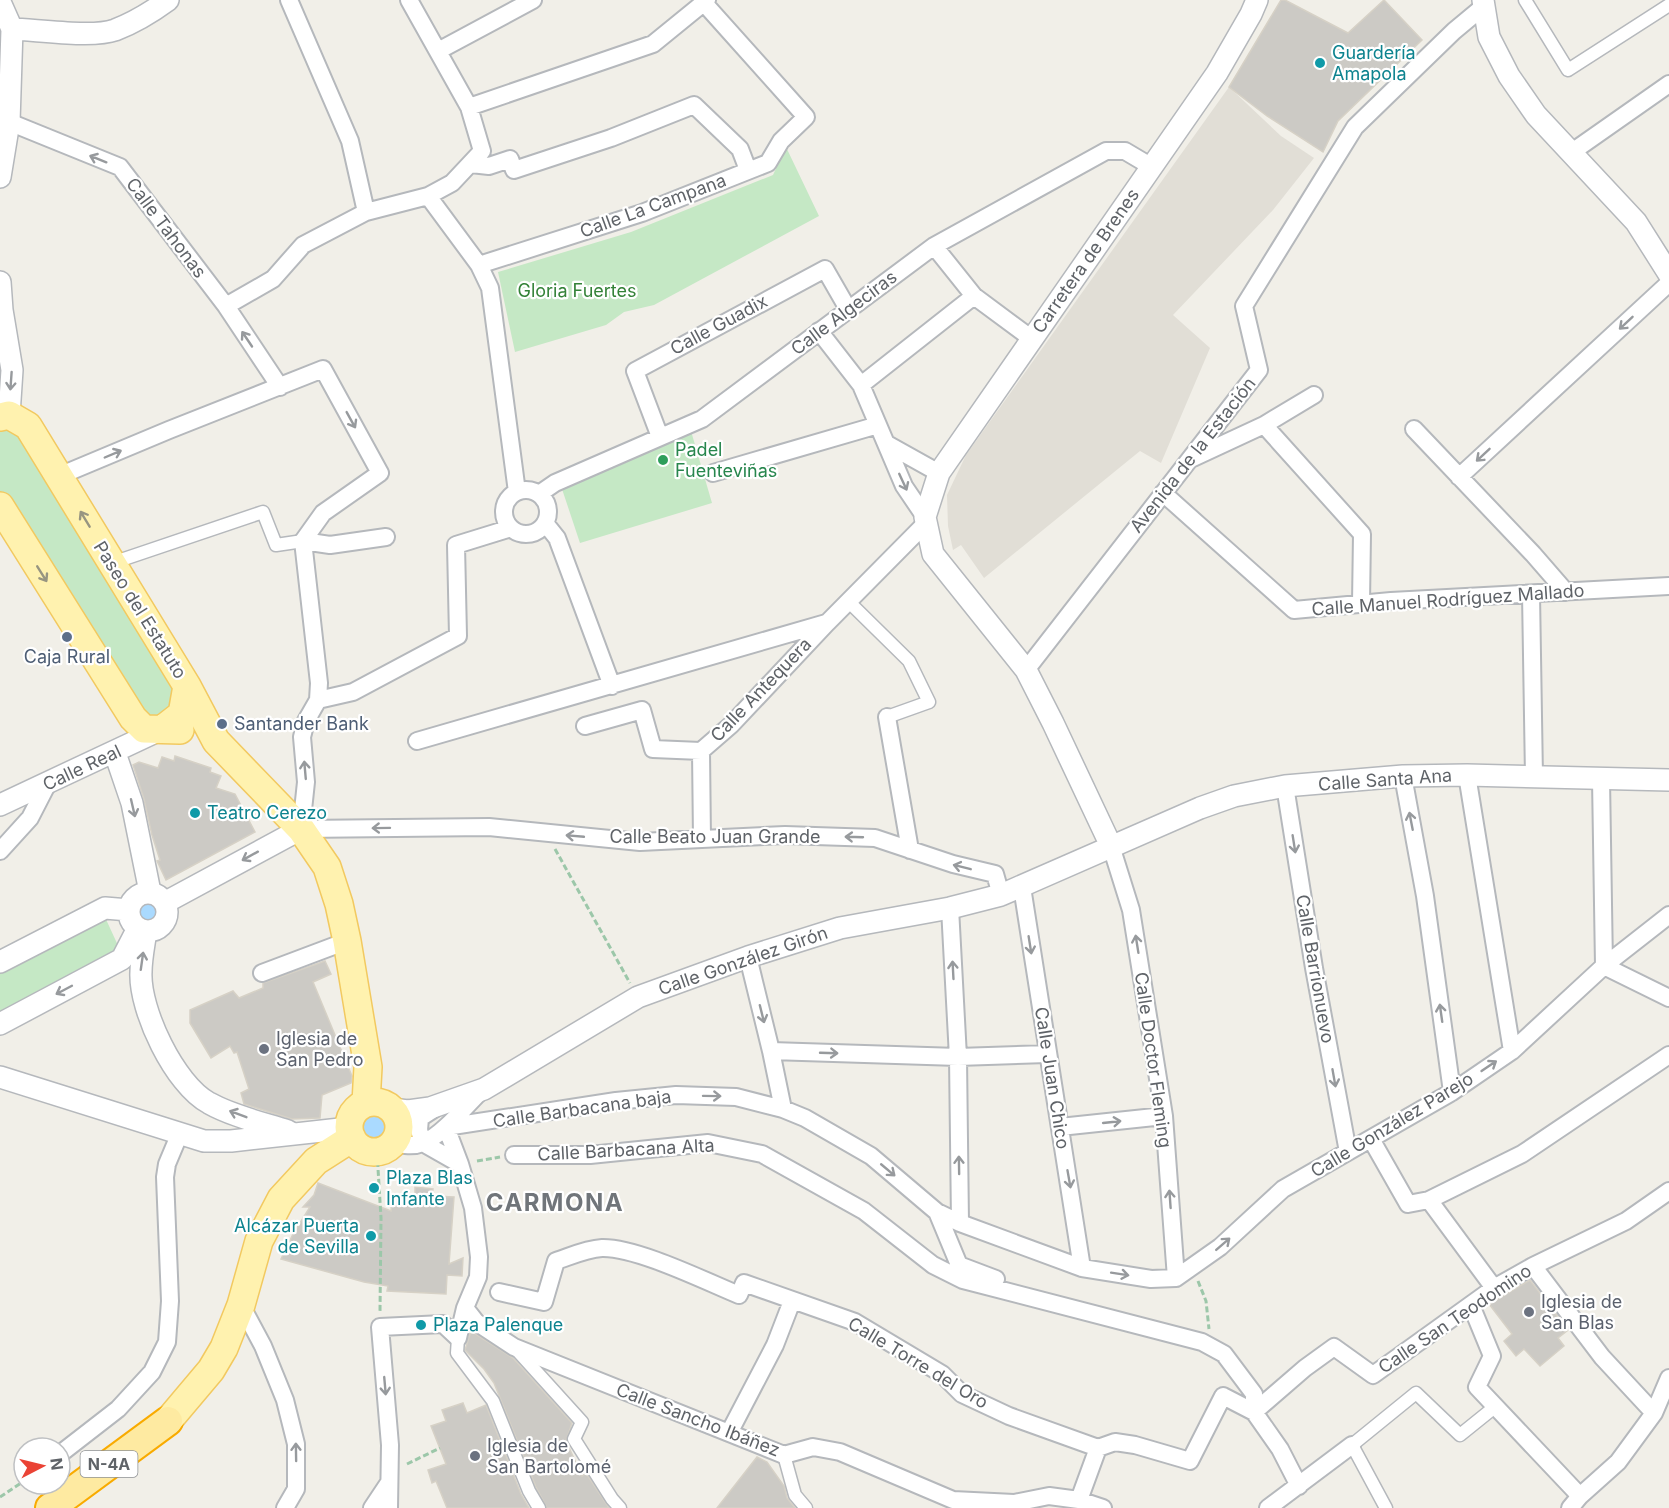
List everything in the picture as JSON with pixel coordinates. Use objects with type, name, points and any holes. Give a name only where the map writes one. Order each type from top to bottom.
[{"type":"highway","name":"N-4A","points":[[50,1508],[168,1421]]},
{"type":"main road","name":"Paseo del Estatuto","points":[[4,416],[28,426],[187,686],[182,714],[164,729]]},
{"type":"main road","points":[[3,515],[133,717],[144,729],[189,730],[216,741]]},
{"type":"main road","points":[[187,686],[216,741],[301,829],[327,867],[339,904],[368,1067],[379,1106]]},
{"type":"main road","points":[[168,1421],[211,1370],[224,1348],[241,1305],[259,1241],[280,1199],[316,1161],[351,1133],[354,1113],[379,1106],[396,1115],[399,1129],[385,1148],[362,1149],[351,1133]]},
{"type":"street","points":[[12,29],[97,33],[115,30],[168,0]]},
{"type":"street","points":[[289,0],[350,141],[366,212]]},
{"type":"street","points":[[226,306],[273,279],[303,245],[366,212],[428,196],[452,183],[482,151],[469,107],[409,0]]},
{"type":"street","points":[[438,51],[533,0]]},
{"type":"street","name":"Carretera de Brenes","points":[[925,521],[939,473],[1217,73],[1257,0]]},
{"type":"street","points":[[1525,0],[1568,70],[1669,5]]},
{"type":"street","points":[[469,107],[653,44],[706,1]]},
{"type":"street","name":"Calle La Campana","points":[[479,265],[642,213],[768,163],[781,141],[806,117],[706,1]]},
{"type":"street","points":[[0,2],[12,29],[9,122],[0,177]]},
{"type":"street","points":[[1484,3],[1489,37],[1509,76],[1536,115],[1636,222],[1669,274]]},
{"type":"street","name":"Avenida de la Estación","points":[[1026,670],[1259,370],[1244,306],[1355,128],[1484,3]]},
{"type":"street","points":[[1572,152],[1669,84]]},
{"type":"street","points":[[471,164],[489,166],[510,159],[514,170],[611,138],[694,105],[740,148],[748,170]]},
{"type":"street","name":"Calle Tahonas","points":[[9,122],[120,168],[226,306],[280,387]]},
{"type":"street","name":"Calle Algeciras","points":[[539,494],[555,483],[702,419],[934,246],[1106,151],[1125,151],[1152,166]]},
{"type":"street","points":[[428,196],[479,265],[490,288],[517,492]]},
{"type":"street","points":[[934,246],[974,296],[1032,339]]},
{"type":"street","name":"Calle Guadix","points":[[660,437],[634,371],[825,269],[848,309]]},
{"type":"street","points":[[0,282],[2,310],[12,370],[4,416]]},
{"type":"street","points":[[1459,477],[1669,283]]},
{"type":"street","points":[[861,385],[974,296]]},
{"type":"street","points":[[819,331],[861,385],[904,486],[925,521],[933,554],[1026,670],[1111,846]]},
{"type":"street","points":[[59,476],[323,369],[380,473],[323,513],[303,541],[319,683],[318,700],[306,721],[302,737],[306,782],[301,829],[158,897],[138,895],[130,904],[138,923],[140,974],[147,1010],[164,1052],[182,1077],[208,1103],[294,1133]]},
{"type":"street","points":[[1189,460],[1264,424],[1314,395]]},
{"type":"street","points":[[1264,424],[1362,534],[1361,603]]},
{"type":"street","points":[[713,473],[878,425]]},
{"type":"street","points":[[1414,429],[1566,592]]},
{"type":"street","points":[[887,444],[939,473]]},
{"type":"street","points":[[525,490],[539,494],[548,511],[545,523],[529,534],[522,534],[511,528],[504,515],[507,501],[517,492],[525,490]]},
{"type":"street","name":"Calle Manuel Rodríguez Mallado","points":[[1163,493],[1294,610],[1361,603],[1669,586]]},
{"type":"street","points":[[112,563],[263,512],[276,545],[303,541],[330,545],[386,537]]},
{"type":"street","name":"Calle Antequera","points":[[585,726],[642,710],[653,749],[701,751],[731,725],[925,521]]},
{"type":"street","points":[[545,523],[557,538],[612,686]]},
{"type":"street","points":[[318,700],[353,692],[458,636],[456,545],[511,528]]},
{"type":"street","points":[[1531,594],[1534,777]]},
{"type":"street","points":[[849,602],[909,662],[929,702],[887,717],[910,850]]},
{"type":"street","points":[[417,741],[827,623]]},
{"type":"street","name":"Calle Real","points":[[0,805],[164,729]]},
{"type":"street","points":[[701,751],[702,839]]},
{"type":"street","points":[[0,962],[105,908],[158,929],[166,920],[168,914],[158,897],[132,803],[115,753]]},
{"type":"street","points":[[1467,775],[1512,1051]]},
{"type":"street","name":"Calle Santa Ana","points":[[1111,846],[1234,796],[1285,786],[1403,776],[1467,775],[1669,780]]},
{"type":"street","points":[[1403,776],[1425,896],[1452,1092]]},
{"type":"street","points":[[1601,779],[1604,966],[1669,998]]},
{"type":"street","points":[[0,851],[30,818],[48,783]]},
{"type":"street","name":"Calle Barrionuevo","points":[[1285,786],[1314,968],[1348,1152]]},
{"type":"street","name":"Calle Beato Juan Grande","points":[[301,829],[489,827],[640,842],[784,835],[875,838],[953,864],[995,874],[1001,895]]},
{"type":"street","name":"Calle González Girón","points":[[379,1106],[408,1111],[430,1108],[484,1089],[638,997],[747,957],[840,928],[950,908],[1001,895],[1111,846]]},
{"type":"street","name":"Calle Doctor Fleming","points":[[1111,846],[1131,910],[1164,1116],[1176,1278]]},
{"type":"street","name":"Calle Juan Chico","points":[[1022,887],[1082,1268]]},
{"type":"street","points":[[950,908],[958,1057],[960,1223]]},
{"type":"street","name":"Calle González Parejo","points":[[1176,1278],[1220,1247],[1283,1189],[1452,1092],[1512,1051],[1604,966],[1669,915]]},
{"type":"street","points":[[0,1024],[122,959],[138,923]]},
{"type":"street","points":[[262,973],[347,941]]},
{"type":"street","points":[[747,957],[783,1108]]},
{"type":"street","points":[[771,1051],[958,1057],[1047,1054]]},
{"type":"street","points":[[1371,1139],[1408,1204],[1429,1200],[1522,1154],[1669,1055]]},
{"type":"street","points":[[0,1077],[204,1141],[231,1141],[294,1133],[351,1133]]},
{"type":"street","points":[[385,1148],[423,1143],[446,1127],[484,1089]]},
{"type":"street","name":"Calle Barbacana baja","points":[[446,1127],[616,1101],[676,1095],[736,1096],[783,1108],[805,1118],[871,1156],[937,1212],[960,1223],[1082,1268],[1151,1279],[1176,1278]]},
{"type":"street","points":[[446,1102],[420,1118],[419,1130],[423,1143],[460,1164]]},
{"type":"street","points":[[1060,1127],[1164,1116]]},
{"type":"street","points":[[446,1127],[473,1208],[478,1251],[478,1277],[465,1308],[457,1353],[493,1401],[529,1491],[539,1508]]},
{"type":"street","points":[[72,1444],[124,1402],[152,1372],[167,1342],[171,1301],[165,1177],[167,1164],[180,1133]]},
{"type":"street","name":"Calle Barbacana Alta","points":[[514,1155],[590,1155],[708,1143],[762,1154],[864,1211],[933,1265],[963,1280],[1202,1342],[1224,1354],[1254,1394],[1254,1412],[1280,1449],[1299,1486]]},
{"type":"street","name":"Calle San Teodomino","points":[[1254,1412],[1305,1368],[1334,1347],[1373,1375],[1494,1288],[1533,1266],[1626,1221],[1669,1191]]},
{"type":"street","points":[[1429,1200],[1494,1288]]},
{"type":"street","name":"Calle Barbacana Alta","points":[[937,1212],[959,1265],[1011,1284],[1076,1301],[1109,1318]]},
{"type":"street","name":"Calle Torre del Oro","points":[[499,1292],[544,1302],[556,1261],[599,1248],[615,1249],[653,1261],[739,1295],[744,1283],[855,1322],[942,1374],[962,1394],[1009,1416],[1098,1448]]},
{"type":"street","points":[[1533,1266],[1602,1358],[1654,1413]]},
{"type":"street","points":[[729,1432],[775,1345],[792,1301]]},
{"type":"street","points":[[241,1305],[263,1346],[285,1400],[296,1444],[296,1489],[285,1508]]},
{"type":"street","points":[[1471,1305],[1492,1356],[1477,1387],[1496,1406],[1575,1502],[1618,1462],[1654,1413],[1667,1389]]},
{"type":"street","name":"Calle Sancho Ibáñez","points":[[465,1308],[476,1322],[514,1347],[784,1455],[813,1448],[840,1452],[953,1500],[1017,1505],[1049,1496],[1079,1500],[1103,1508]]},
{"type":"street","points":[[389,1508],[390,1445],[381,1327],[443,1324],[458,1338]]},
{"type":"street","points":[[514,1347],[582,1422],[574,1440],[620,1508]]},
{"type":"street","points":[[1268,1508],[1416,1393],[1460,1435],[1496,1406]]},
{"type":"street","points":[[1079,1500],[1098,1448],[1115,1442],[1135,1444],[1190,1461],[1223,1396],[1254,1412]]},
{"type":"street","points":[[1352,1445],[1386,1508]]},
{"type":"street","points":[[784,1455],[795,1495],[806,1508]]},
{"type":"street","points":[[372,1508],[388,1479]]},
{"type":"path","points":[[546,833],[638,997]]},
{"type":"path","points":[[381,1327],[381,1218],[385,1148]]},
{"type":"path","name":"Calle Barbacana Alta","points":[[460,1164],[514,1155]]},
{"type":"path","points":[[1192,1268],[1206,1301],[1212,1347]]},
{"type":"path","points":[[388,1479],[440,1448]]},
{"type":"shaded area","points":[[1229,87],[1281,136],[1314,158],[1273,210],[1173,315],[1210,348],[1161,463],[1140,451],[984,578],[961,545],[953,550],[948,526],[947,495],[966,455]]},
{"type":"green space","name":"Gloria Fuertes","points":[[786,147],[819,216],[654,305],[624,312],[606,325],[515,352],[498,272],[631,232],[773,175]]},
{"type":"green space","points":[[0,424],[15,428],[181,688],[178,707],[152,723],[0,500]]},
{"type":"green space","name":"Padel Fuenteviñas","points":[[691,431],[712,503],[580,543],[562,489]]},
{"type":"green space","points":[[104,915],[121,952],[0,1020],[0,968]]},
{"type":"water","points":[[149,900],[157,903],[160,911],[157,919],[149,922],[141,919],[138,911],[141,903]]},
{"type":"water","points":[[374,1116],[382,1120],[386,1128],[382,1136],[374,1140],[366,1136],[362,1128],[366,1120]]},
{"type":"building","name":"Guardería Amapola","points":[[1281,0],[1348,33],[1384,0],[1422,40],[1338,121],[1323,152],[1267,116],[1229,87]]},
{"type":"building","name":"Teatro Cerezo","points":[[175,756],[211,768],[210,772],[221,776],[216,788],[235,794],[255,832],[166,880],[157,861],[160,860],[133,765],[139,762],[158,768],[162,757],[174,761]]},
{"type":"building","name":"Iglesia de San Pedro","points":[[325,961],[331,974],[313,982],[352,1076],[351,1083],[322,1095],[320,1118],[292,1119],[244,1104],[241,1093],[249,1089],[237,1052],[234,1053],[230,1046],[211,1058],[190,1023],[190,1010],[233,991],[239,998],[263,988],[263,983]]},
{"type":"building","name":"Alcázar Puerta de Sevilla","points":[[318,1183],[391,1211],[392,1194],[415,1195],[415,1187],[433,1189],[432,1196],[454,1197],[449,1264],[463,1258],[462,1276],[447,1275],[446,1294],[387,1291],[388,1286],[364,1282],[281,1259],[310,1207],[303,1207],[314,1195]]},
{"type":"building","name":"Iglesia de San Blas","points":[[1530,1280],[1568,1330],[1558,1338],[1564,1346],[1540,1366],[1524,1349],[1516,1356],[1504,1341],[1512,1334],[1489,1304]]},
{"type":"building","points":[[471,1331],[513,1358],[572,1423],[566,1441],[582,1476],[586,1473],[609,1508],[547,1508],[536,1487],[494,1383],[465,1350]]},
{"type":"building","name":"Iglesia de San Bartolomé","points":[[463,1403],[467,1413],[486,1405],[521,1494],[529,1508],[447,1508],[436,1481],[432,1483],[428,1470],[446,1464],[431,1426],[446,1421],[442,1410]]},
{"type":"building","points":[[757,1457],[767,1462],[784,1486],[787,1498],[795,1508],[717,1508]]},
{"type":"place","name":"Guardería Amapola","points":[[1320,63]]},
{"type":"place","name":"Padel Fuenteviñas","points":[[663,460]]},
{"type":"place","name":"Caja Rural","points":[[67,637]]},
{"type":"place","name":"Santander Bank","points":[[222,724]]},
{"type":"place","name":"Teatro Cerezo","points":[[195,813]]},
{"type":"place","name":"Iglesia de San Pedro","points":[[264,1049]]},
{"type":"place","name":"Plaza Blas Infante","points":[[374,1188]]},
{"type":"place","name":"Alcázar Puerta de Sevilla","points":[[371,1236]]},
{"type":"place","name":"Iglesia de San Blas","points":[[1529,1312]]},
{"type":"place","name":"Plaza Palenque","points":[[421,1325]]},
{"type":"place","name":"Iglesia de San Bartolomé","points":[[475,1456]]},
{"type":"district","name":"CARMONA","points":[[555,1203]]}]
